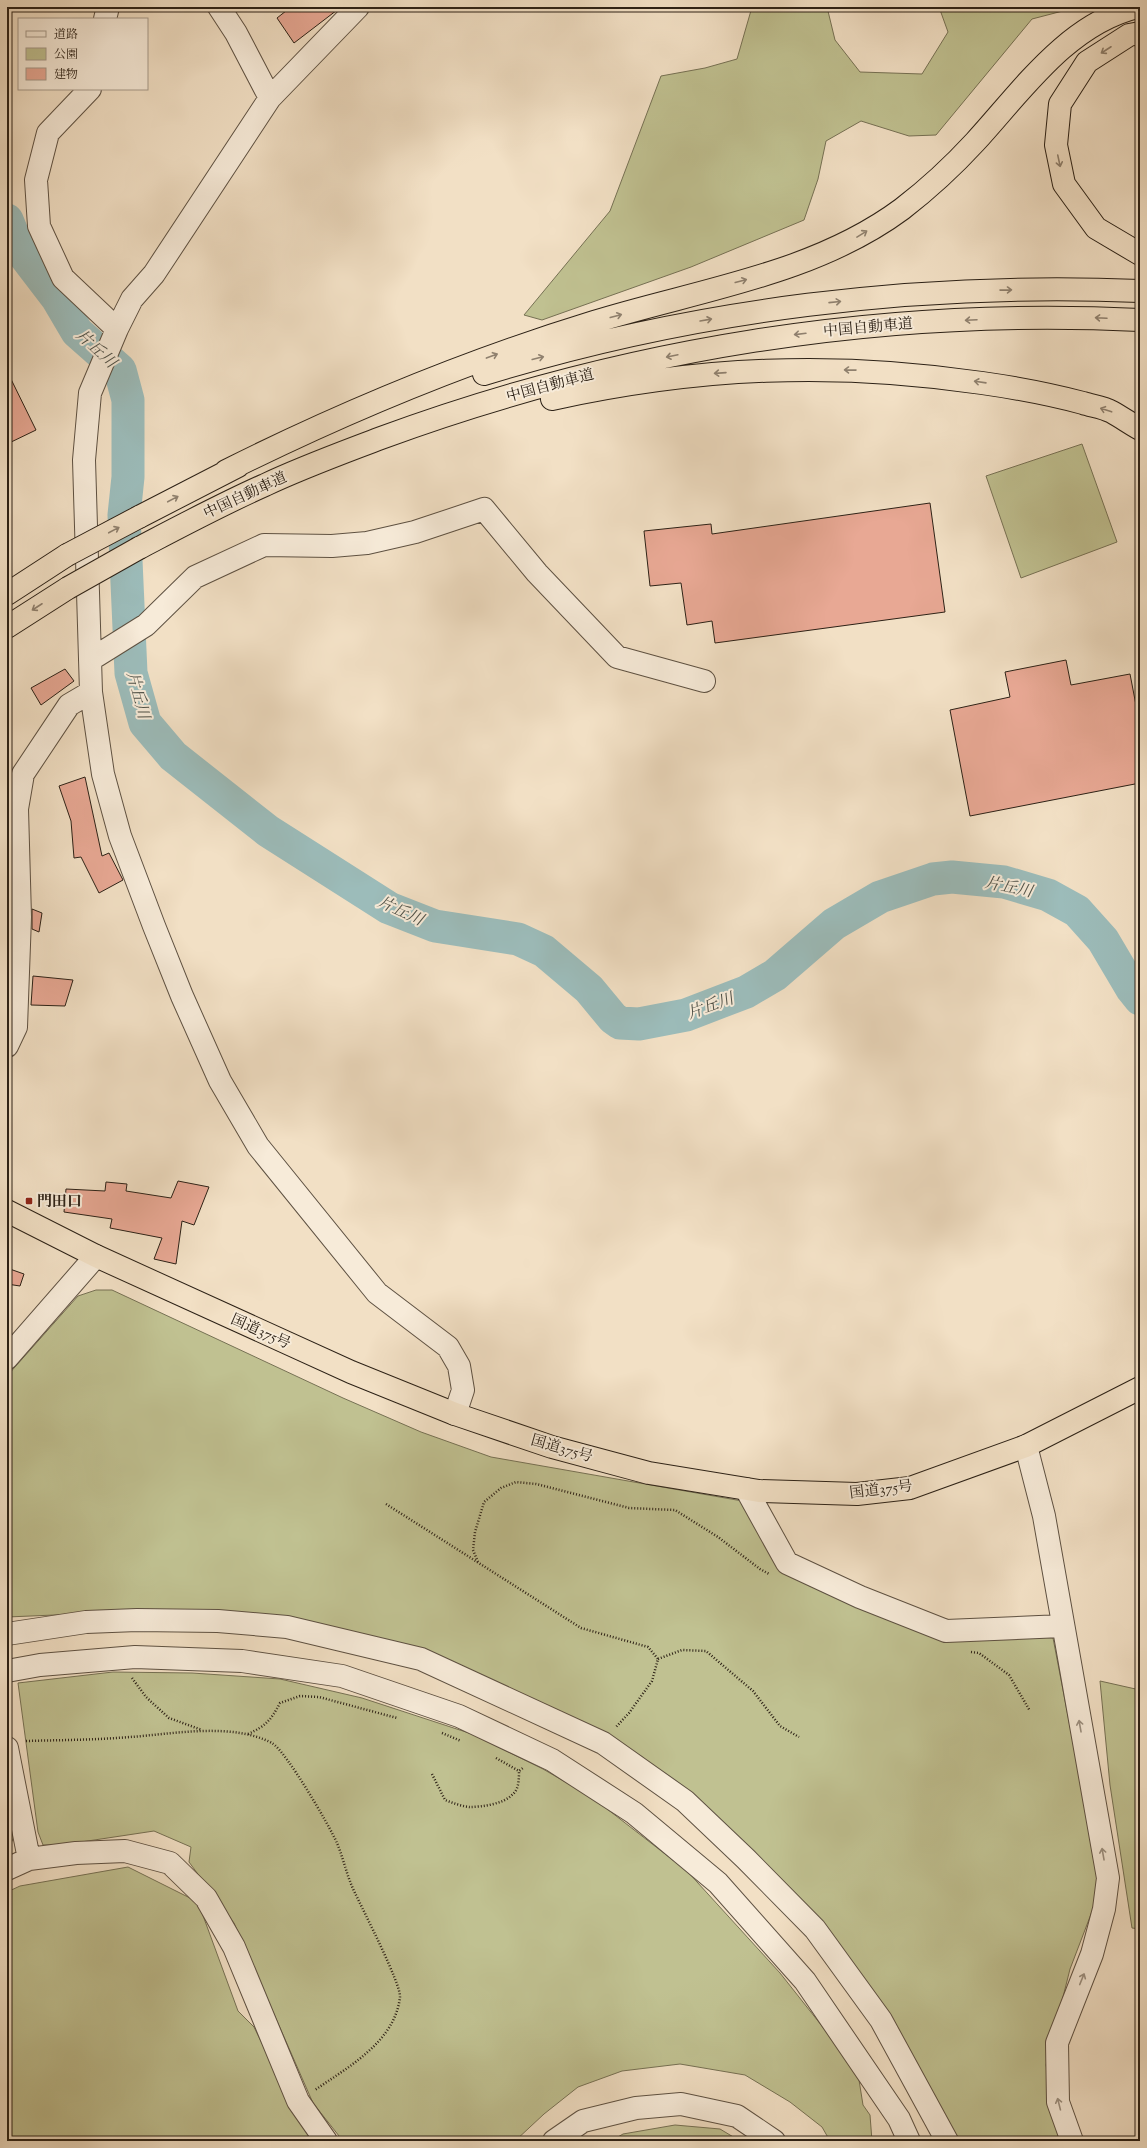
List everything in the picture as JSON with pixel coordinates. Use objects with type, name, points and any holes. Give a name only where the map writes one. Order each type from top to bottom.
[{"type":"highway","points":[[226,471],[306,431],[467,365],[596,321],[759,276],[802,262],[854,240],[900,211],[939,180],[1046,63],[1081,34],[1124,10],[1138,7]]},
{"type":"highway","points":[[1140,33],[1129,35],[1087,62],[1060,104],[1056,145],[1064,184],[1096,228],[1140,254]]},
{"type":"highway","name":"中国自動車道","points":[[7,594],[67,556],[226,471],[330,427],[422,393],[514,364],[607,340],[707,319],[799,306],[892,296],[1002,290],[1089,289],[1140,291]]},
{"type":"highway","name":"中国自動車道","points":[[7,627],[68,588],[139,548],[217,507],[335,455],[439,417],[551,384],[697,350],[799,333],[888,324],[994,319],[1088,317],[1140,320]]},
{"type":"highway","points":[[217,507],[446,426],[532,403],[608,386],[683,376],[774,369],[858,371],[946,378],[1038,391],[1111,411],[1140,429]]},
{"type":"highway","name":"国道375号","points":[[7,1211],[96,1256],[351,1372],[456,1414],[552,1447],[649,1473],[746,1489],[857,1494],[910,1488],[1026,1446],[1140,1388]]},
{"type":"street","points":[[105,18],[108,7]]},
{"type":"street","points":[[219,7],[236,33],[270,98]]},
{"type":"street","points":[[358,7],[270,98],[154,274],[132,299],[117,329],[90,394],[84,460],[91,692],[103,774],[120,836],[182,996],[220,1081],[258,1146],[377,1293],[448,1347],[459,1366],[464,1390],[456,1414]]},
{"type":"street","points":[[89,90],[48,133],[36,180],[39,226],[63,278],[117,329]]},
{"type":"street","points":[[90,660],[146,625],[195,578],[264,545],[332,546],[367,543],[415,532],[484,508],[537,573],[617,657],[704,681]]},
{"type":"street","points":[[7,1046],[16,1027],[20,917],[17,809],[23,774],[69,705],[91,692]]},
{"type":"street","points":[[7,1358],[96,1256]]},
{"type":"street","points":[[1026,1446],[1044,1516],[1062,1626],[1108,1878],[1104,1910],[1092,1954],[1057,2043],[1058,2102],[1072,2141]]},
{"type":"street","points":[[746,1489],[787,1562],[860,1597],[946,1631],[1062,1626]]},
{"type":"street","points":[[7,1634],[86,1622],[137,1620],[218,1621],[286,1627],[421,1659],[594,1739],[685,1802],[746,1859],[815,1929],[881,2020],[947,2141]]},
{"type":"street","points":[[7,1671],[40,1665],[135,1657],[242,1660],[342,1676],[459,1716],[552,1760],[634,1813],[718,1883],[805,1981],[899,2119],[909,2141]]},
{"type":"street","points":[[14,1751],[29,1859]]},
{"type":"street","points":[[7,1869],[29,1859],[76,1853],[125,1851],[170,1863],[206,1898],[234,1947],[298,2101],[326,2141]]},
{"type":"street","points":[[554,2141],[583,2121],[636,2108],[682,2104],[737,2116],[774,2141]]},
{"type":"path","points":[[478,1562],[473,1550],[475,1532],[484,1502],[501,1488],[516,1482],[536,1484],[629,1508],[675,1510],[718,1537],[760,1569],[772,1575]]},
{"type":"path","points":[[386,1504],[581,1628],[648,1647],[658,1659]]},
{"type":"path","points":[[658,1659],[682,1650],[706,1651],[753,1691],[780,1726],[799,1737]]},
{"type":"path","points":[[966,1650],[979,1654],[1009,1675],[1030,1711]]},
{"type":"path","points":[[594,1739],[614,1730],[629,1713],[652,1682],[658,1659]]},
{"type":"path","points":[[129,1677],[134,1678],[146,1697],[169,1718],[207,1732]]},
{"type":"path","points":[[248,1735],[263,1728],[272,1718],[280,1703],[300,1696],[319,1697],[402,1719]]},
{"type":"path","points":[[437,1731],[464,1742]]},
{"type":"path","points":[[14,1751],[128,1737],[207,1732],[248,1735],[273,1744],[291,1762],[336,1842],[353,1889],[387,1960],[400,1996],[394,2019],[373,2049],[298,2101]]},
{"type":"path","points":[[490,1754],[519,1771]]},
{"type":"path","points":[[519,1771],[540,1754]]},
{"type":"path","points":[[432,1774],[445,1800],[468,1807],[500,1802],[514,1794],[519,1781],[519,1771]]},
{"type":"green space","points":[[752,7],[827,7],[835,40],[860,72],[922,74],[948,32],[939,7],[1078,7],[1032,19],[936,135],[909,136],[861,121],[826,141],[818,179],[804,220],[691,267],[542,320],[524,315],[610,211],[661,76],[705,68],[737,59]]},
{"type":"green space","points":[[1082,444],[1117,542],[1021,578],[986,476]]},
{"type":"green space","points":[[96,1290],[112,1290],[343,1398],[421,1432],[491,1457],[748,1502],[795,1577],[993,1633],[1053,1638],[1101,1888],[1070,1969],[1046,2065],[1058,2128],[1063,2141],[957,2141],[887,2018],[718,1820],[641,1756],[531,1698],[356,1633],[78,1614],[7,1617],[7,1376],[78,1296]]},
{"type":"green space","points":[[113,1672],[192,1673],[280,1679],[362,1698],[472,1734],[543,1769],[593,1798],[687,1871],[780,1973],[833,2040],[859,2080],[863,2105],[870,2115],[872,2141],[830,2141],[822,2127],[790,2102],[745,2075],[680,2064],[622,2071],[578,2087],[544,2114],[515,2141],[343,2141],[313,2103],[234,1923],[189,1862],[191,1847],[154,1831],[61,1845],[43,1845],[38,1832],[18,1683]]},
{"type":"green space","points":[[1100,1681],[1140,1690],[1140,1929],[1132,1928],[1110,1785]]},
{"type":"green space","points":[[7,1800],[15,1835],[7,1851]]},
{"type":"green space","points":[[128,1867],[198,1902],[238,2011],[254,2027],[301,2122],[314,2141],[7,2141],[7,1892],[20,1886]]},
{"type":"green space","points":[[675,2125],[720,2129],[740,2141],[611,2141],[623,2134]]},
{"type":"building","points":[[291,7],[341,7],[294,43],[277,18]]},
{"type":"building","points":[[7,371],[36,430],[7,444]]},
{"type":"building","points":[[930,503],[945,612],[715,643],[712,621],[687,625],[681,583],[650,586],[644,531],[711,524],[712,534]]},
{"type":"building","points":[[1066,660],[1071,685],[1130,674],[1140,726],[1140,783],[970,816],[950,710],[1010,697],[1005,672]]},
{"type":"building","points":[[65,669],[74,681],[41,705],[31,688]]},
{"type":"building","points":[[85,777],[102,856],[109,853],[123,880],[99,893],[81,857],[74,858],[71,821],[59,786]]},
{"type":"building","points":[[32,909],[42,913],[39,932],[32,929]]},
{"type":"building","points":[[33,976],[73,980],[65,1006],[31,1005]]},
{"type":"building","points":[[178,1181],[209,1187],[194,1225],[182,1221],[176,1264],[154,1259],[162,1238],[110,1228],[112,1219],[64,1212],[66,1189],[105,1191],[106,1182],[127,1184],[126,1191],[171,1198]]},
{"type":"building","points":[[7,1268],[24,1274],[20,1286],[7,1284]]},
{"type":"waterway","name":"片丘川","points":[[7,220],[18,247],[57,298],[77,332],[120,370],[128,400],[128,477],[124,515],[131,673],[145,723],[173,756],[268,831],[389,908],[435,926],[518,939],[544,951],[589,989],[613,1018],[620,1023],[639,1024],[686,1015],[746,992],[775,975],[834,924],[880,897],[933,879],[952,877],[1004,882],[1048,895],[1077,911],[1103,940],[1132,989],[1140,999]]},
{"type":"place","name":"門田口","points":[[29,1201]]}]
